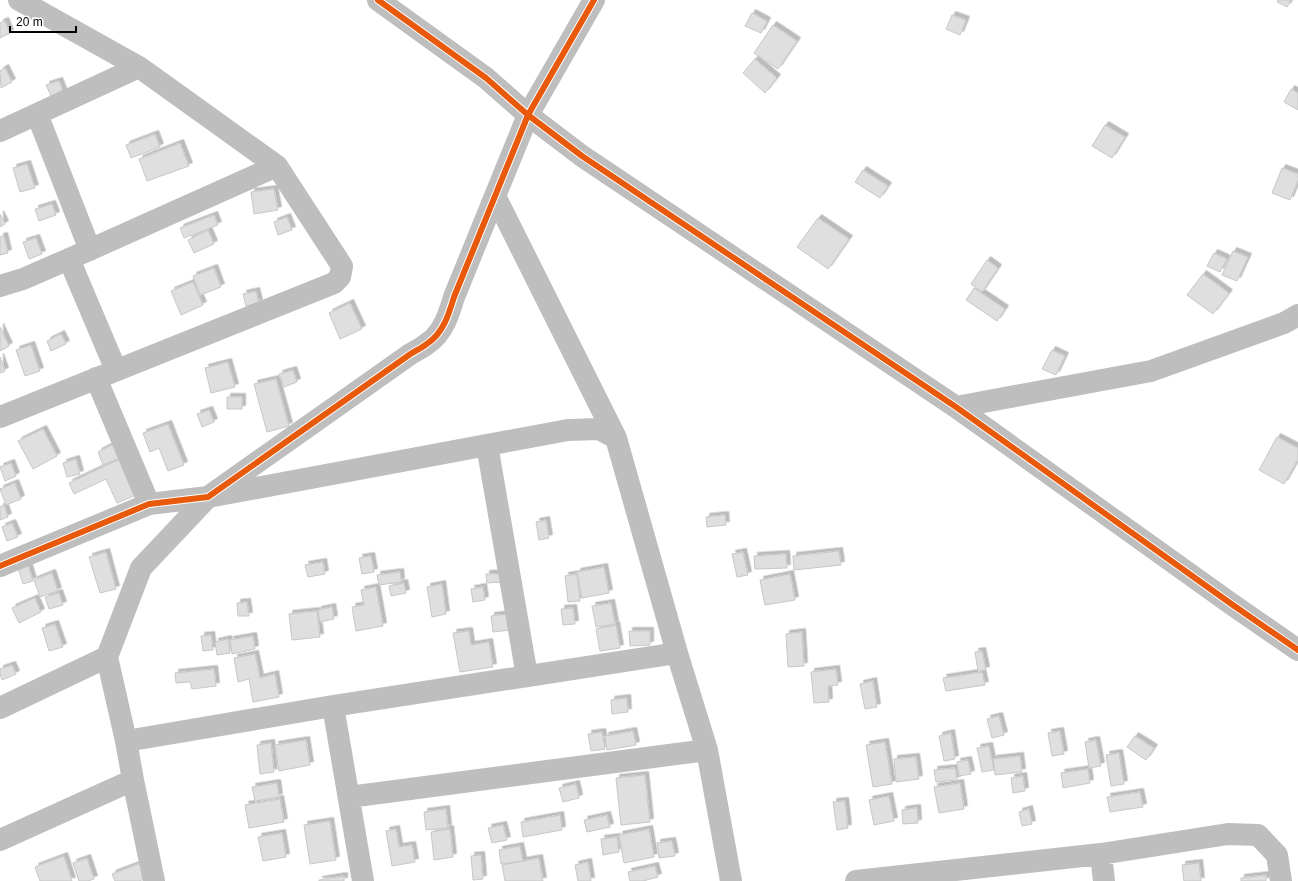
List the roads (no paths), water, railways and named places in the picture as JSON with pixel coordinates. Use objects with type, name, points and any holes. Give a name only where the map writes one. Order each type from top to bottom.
[{"type":"street","points":[[0,417],[334,283],[340,277],[342,266],[278,166],[139,67],[19,0]]},
{"type":"street","points":[[378,0],[486,78],[528,115],[582,156],[956,407],[1223,599],[1298,650]]},
{"type":"street","points":[[154,881],[126,741],[107,657],[141,568],[208,497],[402,359],[429,342],[440,330],[448,317],[454,297],[528,115],[594,0]]},
{"type":"street","points":[[0,131],[139,67]]},
{"type":"street","points":[[37,114],[90,250]]},
{"type":"street","points":[[0,286],[70,260],[278,166]]},
{"type":"street","points":[[495,196],[616,438],[677,653],[707,750],[731,881]]},
{"type":"street","points":[[70,260],[116,370]]},
{"type":"street","points":[[956,407],[1151,372],[1284,323],[1298,315]]},
{"type":"street","points":[[96,378],[149,504]]},
{"type":"street","points":[[0,566],[149,504],[208,497],[568,430],[599,429],[616,438]]},
{"type":"street","points":[[488,445],[527,676]]},
{"type":"street","points":[[126,741],[333,706],[677,653]]},
{"type":"street","points":[[0,708],[107,657]]},
{"type":"street","points":[[333,706],[363,881]]},
{"type":"street","points":[[349,798],[707,750]]},
{"type":"street","points":[[0,840],[133,780]]},
{"type":"street","points":[[856,881],[1101,854],[1228,834],[1258,835],[1277,855],[1281,881]]},
{"type":"street","points":[[1101,854],[1104,881]]}]
